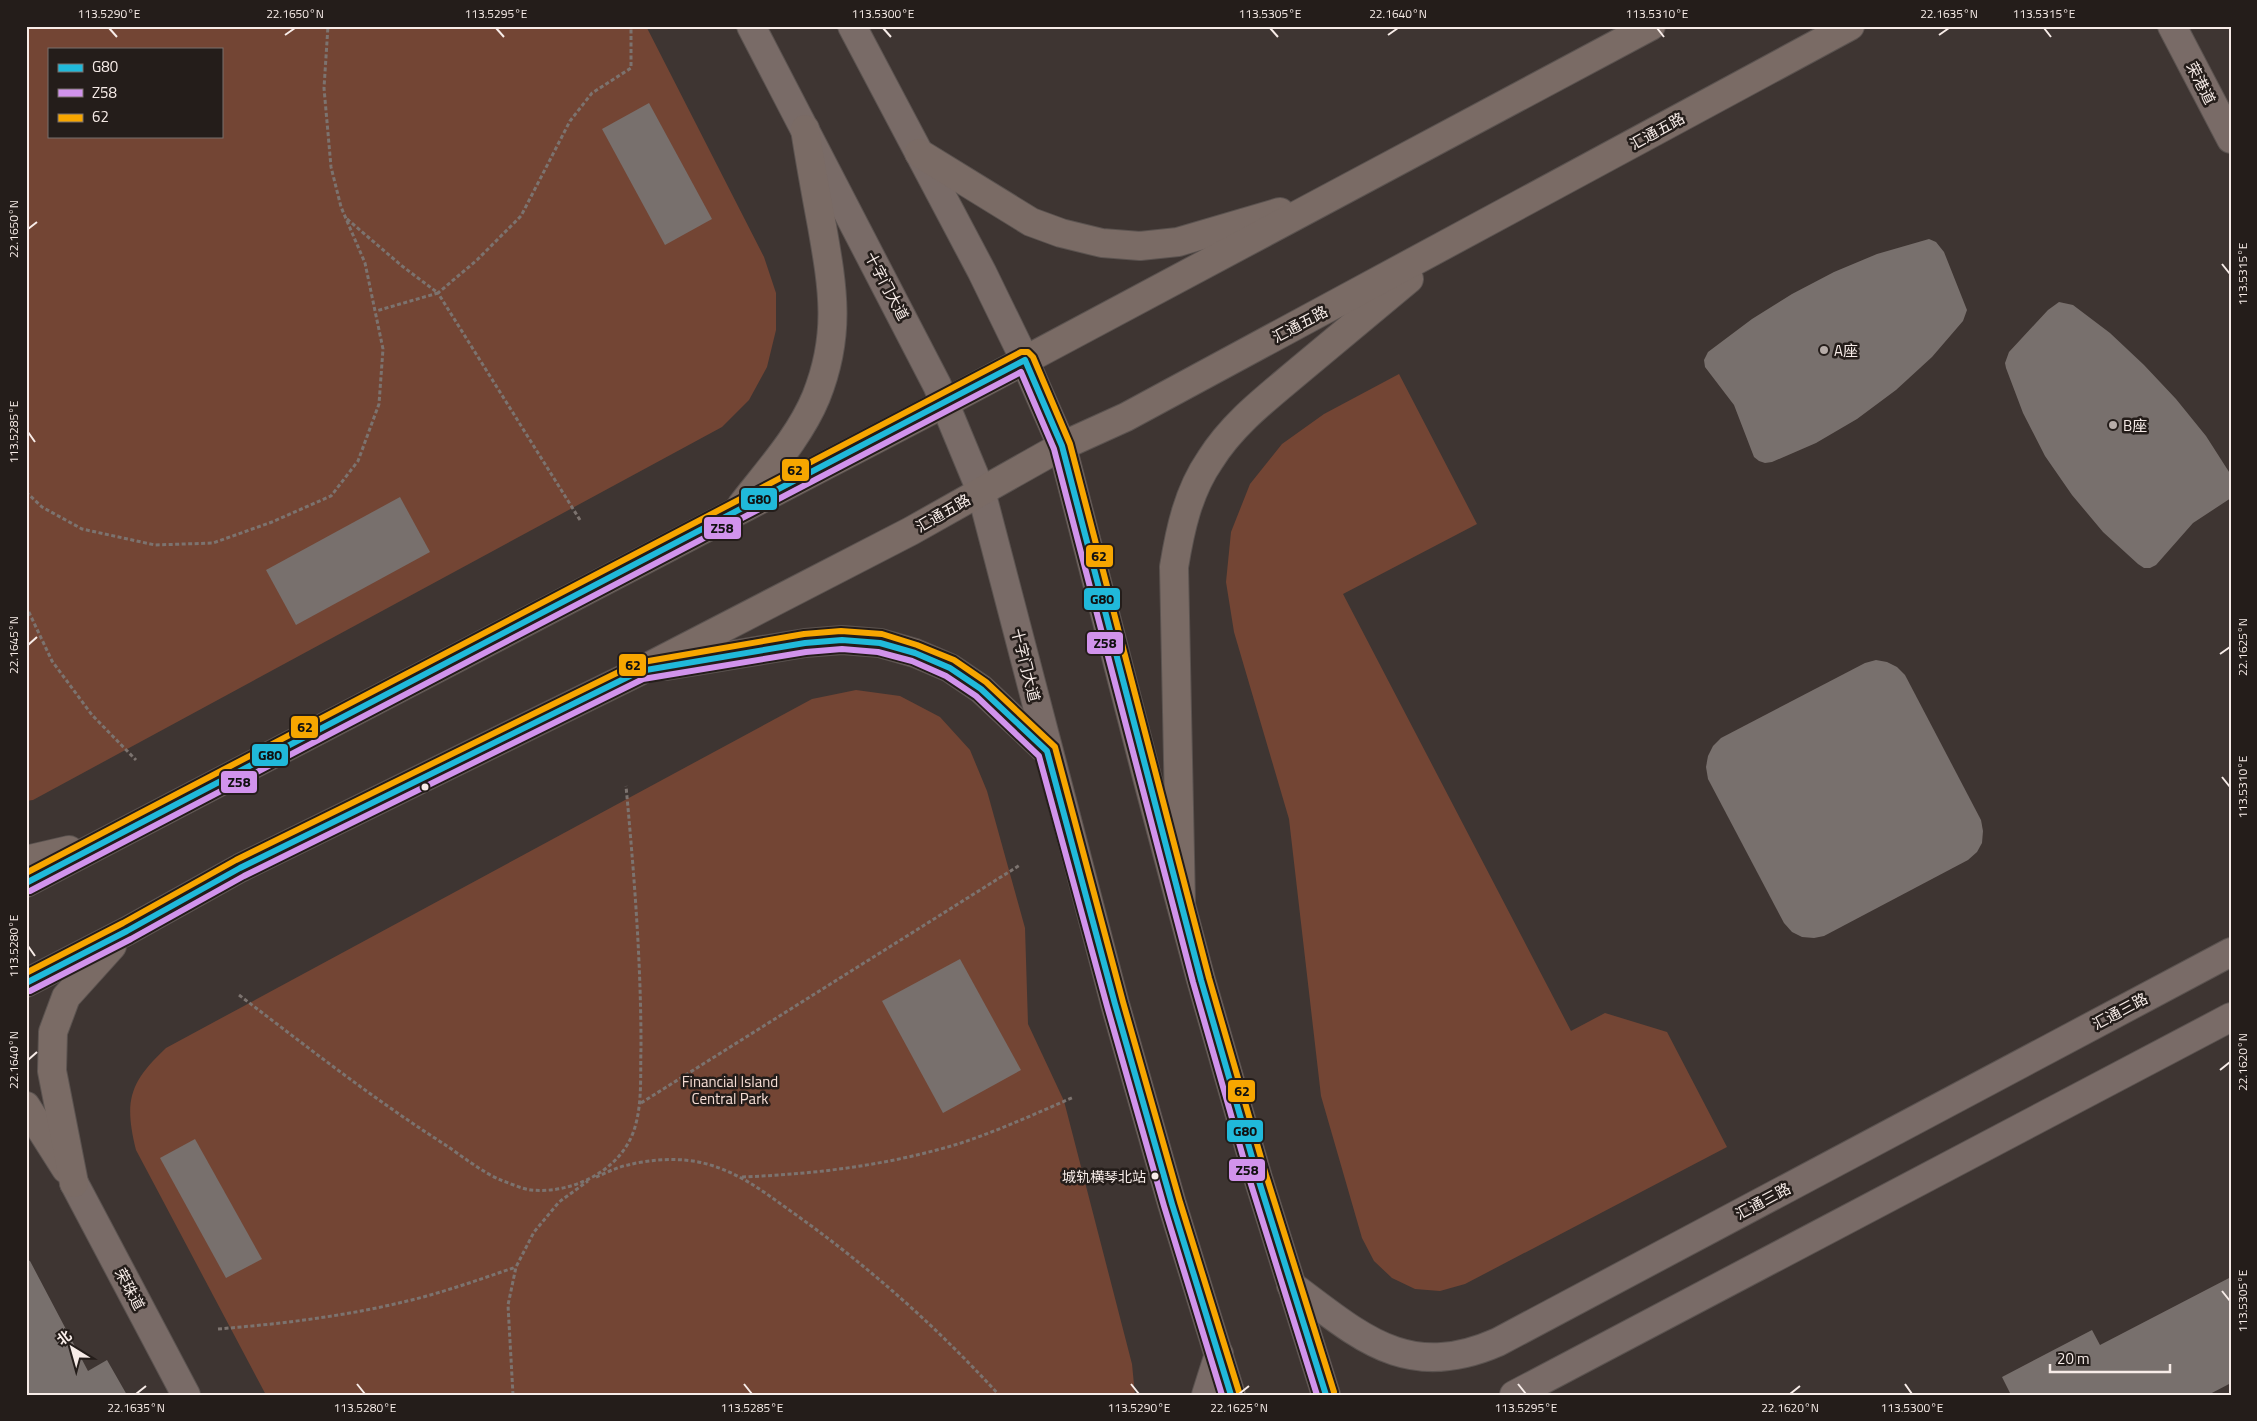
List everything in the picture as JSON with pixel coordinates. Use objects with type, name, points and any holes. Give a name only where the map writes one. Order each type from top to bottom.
[{"type":"main road","points":[[26,883],[945,403],[1334,197],[1651,26]]},
{"type":"main road","name":"汇通五路","points":[[26,983],[128,931],[240,868],[640,670],[911,532],[1062,446],[1135,412],[1452,243],[1850,26]]},
{"type":"main road","points":[[736,513],[798,432],[816,398],[828,362],[833,326],[833,288],[805,129]]},
{"type":"main road","points":[[919,153],[1031,222],[1061,233],[1102,243],[1140,246],[1178,242],[1334,197]]},
{"type":"main road","points":[[1181,904],[1174,567],[1180,530],[1190,501],[1209,461],[1232,430],[1259,405],[1452,243]]},
{"type":"main road","points":[[640,670],[804,643],[842,640],[880,643],[915,653],[950,668],[981,689],[1048,751]]},
{"type":"main road","points":[[26,860],[105,842]]},
{"type":"main road","points":[[74,1183],[52,1071],[53,1032],[66,997],[93,965],[128,931]]},
{"type":"main road","points":[[26,1106],[74,1183]]},
{"type":"street","name":"十字门大道","points":[[751,26],[901,313],[945,403],[981,491],[1115,1004],[1172,1204],[1232,1395]]},
{"type":"street","points":[[852,26],[982,272],[1025,360],[1062,446],[1181,904],[1258,1178],[1326,1395]]},
{"type":"street","name":"荣港道","points":[[2172,26],[2231,140]]},
{"type":"street","name":"汇通三路","points":[[1291,1285],[1363,1338],[1384,1348],[1408,1355],[1430,1358],[1477,1351],[1498,1342],[2231,952]]},
{"type":"street","points":[[1514,1395],[2231,1017]]},
{"type":"street","name":"荣珠道","points":[[74,1183],[186,1395]]},
{"type":"street","points":[[1206,1395],[1219,1354]]},
{"type":"path","points":[[26,492],[42,507],[82,529],[155,545],[213,543],[272,522],[331,496],[358,461],[379,404],[383,349],[365,263],[346,218],[330,167],[324,88],[328,26]]},
{"type":"path","points":[[376,311],[438,293],[477,260],[521,216],[570,121],[592,93],[631,68],[632,26]]},
{"type":"path","points":[[346,218],[402,266],[438,293],[580,520]]},
{"type":"path","points":[[26,606],[52,660],[92,715],[136,760]]},
{"type":"path","points":[[513,1395],[508,1305],[516,1267],[534,1232],[559,1202],[616,1160],[633,1134],[640,1104],[641,1013],[638,923],[626,786]]},
{"type":"path","points":[[640,1104],[1020,865]]},
{"type":"path","points":[[238,995],[350,1080],[424,1132],[501,1180],[530,1190],[562,1189],[627,1165],[666,1160],[705,1163],[742,1177],[806,1222],[868,1271],[928,1323],[999,1395]]},
{"type":"path","points":[[742,1177],[806,1174],[907,1158],[960,1143],[1013,1124],[1074,1097]]},
{"type":"path","points":[[218,1329],[279,1324],[400,1303],[458,1287],[516,1267]]},
{"type":"green space","points":[[26,26],[646,26],[764,257],[776,293],[776,330],[767,367],[749,400],[722,427],[33,800],[26,801]]},
{"type":"green space","points":[[1399,374],[1477,524],[1343,594],[1571,1031],[1605,1013],[1667,1032],[1727,1147],[1465,1284],[1440,1291],[1415,1289],[1392,1278],[1374,1261],[1362,1238],[1321,1096],[1289,819],[1234,632],[1226,582],[1231,532],[1250,484],[1282,444],[1324,414]]},
{"type":"green space","name":"Financial Island Central Park","points":[[856,690],[900,696],[940,717],[970,750],[987,791],[1025,928],[1028,1024],[1064,1101],[1132,1364],[1135,1395],[266,1395],[136,1150],[130,1118],[130,1105],[137,1083],[154,1060],[166,1048],[812,699]]},
{"type":"building","points":[[649,103],[712,219],[665,245],[602,129]]},
{"type":"building","name":"A座","points":[[1929,239],[1936,242],[1944,252],[1967,310],[1963,321],[1932,357],[1896,390],[1857,419],[1816,443],[1772,462],[1765,463],[1759,461],[1754,457],[1734,405],[1705,367],[1704,360],[1708,352],[1752,319],[1792,294],[1834,272],[1877,254]]},
{"type":"building","name":"B座","points":[[2059,302],[2073,305],[2110,333],[2144,365],[2176,399],[2206,436],[2231,475],[2231,498],[2193,523],[2156,565],[2150,568],[2144,568],[2138,564],[2103,532],[2072,495],[2045,456],[2023,413],[2006,368],[2005,363],[2009,352],[2048,310]]},
{"type":"building","points":[[400,497],[430,552],[296,625],[266,570]]},
{"type":"building","points":[[1876,660],[1887,662],[1897,667],[1905,675],[1981,820],[1983,831],[1982,843],[1977,852],[1968,860],[1824,936],[1814,938],[1802,937],[1792,932],[1784,923],[1708,779],[1706,767],[1708,756],[1713,746],[1721,738],[1865,663]]},
{"type":"building","points":[[960,959],[1021,1070],[943,1113],[882,1001]]},
{"type":"building","points":[[195,1139],[262,1259],[226,1278],[160,1158]]},
{"type":"building","points":[[26,1259],[30,1261],[88,1371],[107,1360],[127,1395],[26,1395]]},
{"type":"building","points":[[2231,1277],[2231,1383],[2208,1395],[2011,1395],[2002,1377],[2092,1330],[2100,1345]]},
{"type":"transit line","name":"62","points":[[26,873],[1021,352],[1028,352],[1033,357],[1070,444],[1209,978],[1266,1175],[1334,1392]]},
{"type":"transit line","name":"G80","points":[[26,883],[1025,360],[1062,446],[1201,980],[1258,1178],[1326,1395]]},
{"type":"transit line","name":"Z58","points":[[30,891],[1021,372],[1054,449],[1193,982],[1250,1181],[1317,1395]]},
{"type":"transit line","name":"62","points":[[26,973],[123,923],[236,860],[637,663],[804,634],[841,631],[882,634],[917,645],[954,660],[986,682],[1055,747],[1123,1002],[1180,1202],[1239,1392]]},
{"type":"transit line","name":"G80","points":[[26,983],[127,931],[240,868],[640,671],[805,643],[842,640],[880,643],[915,653],[950,668],[981,689],[1047,751],[1115,1004],[1172,1204],[1231,1395]]},
{"type":"transit line","name":"Z58","points":[[30,991],[131,939],[244,876],[643,679],[806,652],[842,649],[878,652],[912,661],[946,676],[976,696],[1039,756],[1164,1206],[1222,1395]]},
{"type":"place","name":"A座","points":[[1824,350]]},
{"type":"place","name":"B座","points":[[2113,425]]},
{"type":"place","name":"城轨横琴北站","points":[[1155,1176]]}]
